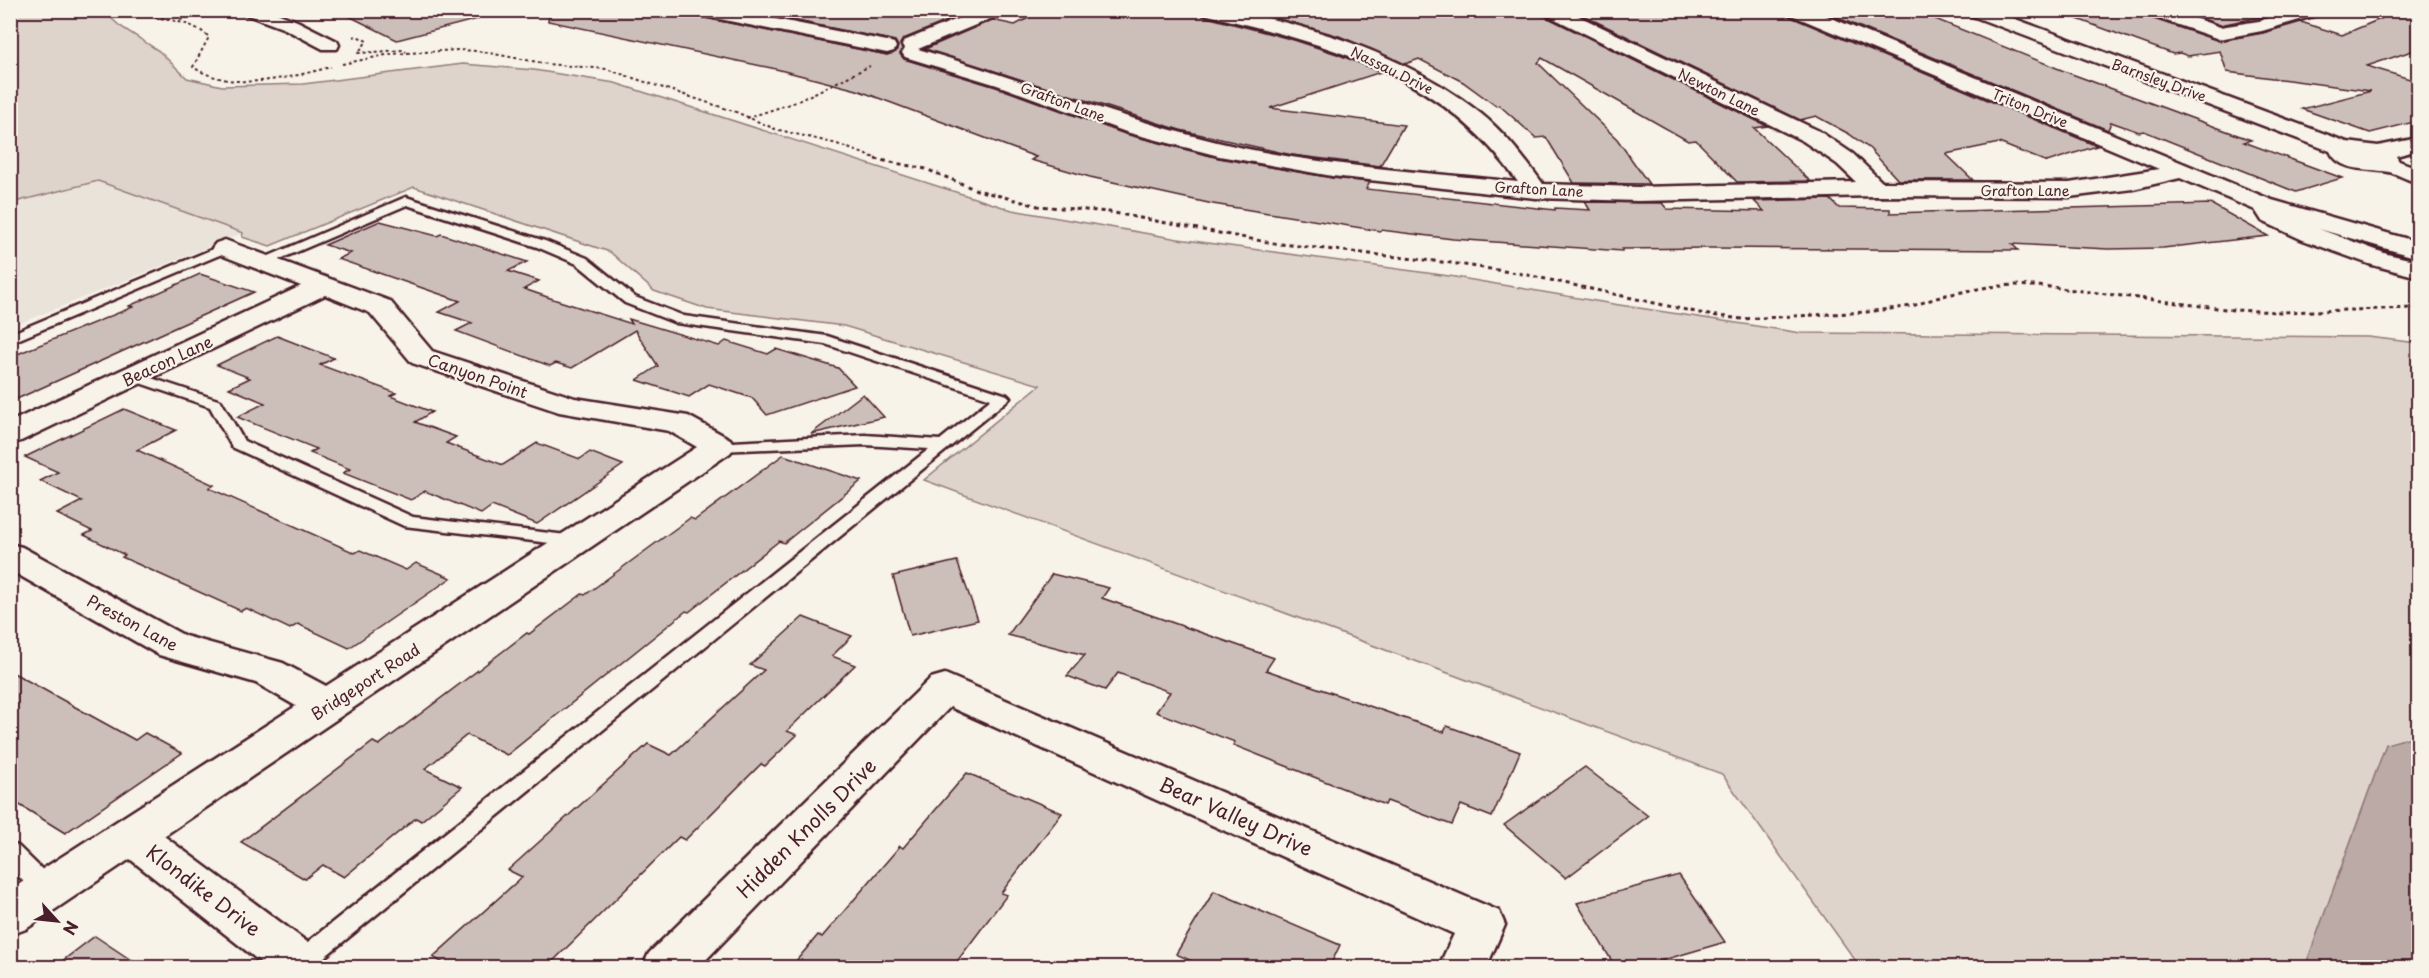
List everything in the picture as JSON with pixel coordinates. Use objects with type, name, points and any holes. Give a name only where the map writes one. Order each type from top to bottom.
[{"type":"street","points":[[251,10],[291,25],[328,44]]},
{"type":"street","name":"Grafton Lane","points":[[700,10],[900,50],[995,78],[1134,127],[1219,149],[1342,170],[1536,191],[1638,194],[1876,189],[2069,190],[2133,182],[2182,171]]},
{"type":"street","points":[[900,50],[996,10]]},
{"type":"street","name":"Nassau Drive","points":[[1210,10],[1283,27],[1331,42],[1419,80],[1456,104],[1489,130],[1516,160],[1536,191]]},
{"type":"street","name":"Newton Lane","points":[[1551,10],[1811,136],[1845,159],[1876,189]]},
{"type":"street","name":"Triton Drive","points":[[1795,10],[2264,205],[2418,250]]},
{"type":"street","name":"Barnsley Drive","points":[[1973,10],[2345,149],[2358,149],[2418,176]]},
{"type":"street","points":[[2152,10],[2219,33],[2262,26],[2314,10]]},
{"type":"street","points":[[2382,159],[2418,144]]},
{"type":"street","name":"Triton Drive","points":[[2264,205],[2271,216],[2312,235],[2378,259],[2418,269]]},
{"type":"street","name":"Canyon Point","points":[[225,248],[380,307],[422,357],[570,406],[677,423],[719,446]]},
{"type":"street","name":"Beacon Lane","points":[[10,434],[323,286]]},
{"type":"street","name":"Bridgeport Road","points":[[10,915],[719,446]]},
{"type":"street","name":"Preston Lane","points":[[10,555],[172,646],[269,673],[327,705]]},
{"type":"street","name":"Hidden Knolls Drive","points":[[666,968],[945,688]]},
{"type":"street","name":"Bear Valley Drive","points":[[945,688],[1482,925],[1462,968]]},
{"type":"street","name":"Klondike Drive","points":[[131,835],[299,966]]},
{"type":"lane","points":[[261,262],[406,201],[541,244],[582,261],[630,300],[681,320],[827,340],[1002,398],[299,966]]},
{"type":"lane","points":[[10,339],[225,248]]},
{"type":"lane","points":[[133,376],[216,404],[238,444],[410,522],[576,541]]},
{"type":"lane","points":[[719,446],[865,440],[943,445]]},
{"type":"lane","points":[[10,852],[14,853],[48,890]]},
{"type":"path","points":[[132,10],[142,15],[179,20],[203,29],[209,37],[193,67],[201,74],[215,78],[249,80],[296,76],[362,59],[406,53],[478,51],[516,59],[606,69],[736,112],[776,129],[837,144],[875,159],[926,169],[977,190],[1012,201],[1038,206],[1109,212],[1272,243],[1452,263],[1523,274],[1709,315],[1783,318],[1867,312],[1912,306],[1946,295],[1988,287],[2015,285],[2051,287],[2234,310],[2281,312],[2418,308]]},
{"type":"path","points":[[179,20],[208,10]]},
{"type":"path","points":[[328,44],[357,36],[367,41],[358,53],[404,50],[406,53]]},
{"type":"path","points":[[747,118],[796,102],[900,50]]},
{"type":"shaded area","points":[[11,11],[103,11],[120,26],[159,51],[187,78],[222,86],[303,84],[463,64],[534,70],[615,83],[1012,210],[1178,239],[1449,276],[1801,333],[2368,337],[2418,343],[2418,967],[1860,967],[1722,774],[924,480],[1040,385],[844,326],[707,309],[654,291],[610,252],[414,187],[270,246],[242,237],[243,233],[98,181],[11,203]]},
{"type":"shaded area","points":[[98,181],[243,233],[11,327],[11,203]]},
{"type":"shaded area","points":[[2418,735],[2418,967],[2305,967],[2386,744]]},
{"type":"building","points":[[337,10],[476,10],[478,19],[397,40]]},
{"type":"building","points":[[550,10],[689,10],[700,17],[887,55],[896,52],[898,46],[895,41],[744,10],[941,10],[962,15],[903,39],[900,44],[902,49],[900,54],[904,59],[996,87],[1125,134],[1219,158],[1332,178],[1370,182],[1366,189],[1555,210],[1555,208],[1590,210],[1585,202],[1662,203],[1667,209],[1764,211],[1754,201],[1830,199],[1839,208],[1890,209],[1890,213],[2211,204],[2268,236],[2163,248],[2108,249],[2012,244],[2018,250],[1708,248],[1622,249],[1622,251],[1453,239],[1380,231],[1213,204],[1090,177],[1031,160],[1036,157],[857,90],[776,69],[548,21]]},
{"type":"building","points":[[1044,10],[1199,10],[1203,16],[1294,40],[1381,72],[1270,108],[1404,125],[1380,166],[1292,155],[1180,130],[925,49],[992,20],[1015,25]]},
{"type":"building","points":[[1248,10],[1540,10],[1544,16],[1767,126],[1754,128],[1810,181],[1737,182],[1696,140],[1688,141],[1542,58],[1538,63],[1617,139],[1649,184],[1574,183],[1546,137],[1536,138],[1499,105],[1496,106],[1463,82],[1419,59],[1405,64],[1339,36]]},
{"type":"building","points":[[1572,10],[1784,10],[1788,16],[2097,146],[2047,162],[1999,143],[1946,154],[1973,180],[1898,180],[1870,149],[1849,134],[1816,116],[1800,120]]},
{"type":"building","points":[[1819,10],[1913,10],[2069,73],[2251,140],[2244,142],[2342,178],[2296,192],[2144,131],[2139,132],[2111,122],[2108,130]]},
{"type":"building","points":[[2070,10],[2141,10],[2145,16],[2219,41],[2263,33],[2301,22],[2342,35],[2385,17],[2391,11],[2418,17],[2418,49],[2367,66],[2413,80],[2418,79],[2418,121],[2370,133],[2302,109],[2371,91],[2227,72],[2220,51],[2188,56],[2180,53],[2173,54],[2069,16]]},
{"type":"building","points":[[2179,10],[2265,10],[2275,14],[2220,25]]},
{"type":"building","points":[[380,221],[437,236],[441,234],[527,262],[508,271],[539,281],[524,289],[632,324],[629,319],[719,346],[726,341],[768,354],[776,349],[838,368],[855,386],[767,415],[752,398],[709,384],[689,397],[637,380],[658,366],[635,330],[572,368],[556,363],[550,366],[456,331],[472,323],[439,312],[460,301],[338,259],[351,253],[325,245]]},
{"type":"building","points":[[200,274],[254,292],[10,402],[10,357],[133,307],[129,306]]},
{"type":"building","points":[[277,336],[334,358],[320,365],[396,393],[390,396],[432,412],[415,422],[456,437],[446,443],[503,465],[537,443],[580,459],[590,452],[623,465],[537,524],[492,506],[481,514],[425,491],[411,500],[343,473],[350,469],[310,453],[317,449],[237,417],[265,403],[229,388],[250,378],[217,365]]},
{"type":"building","points":[[863,394],[884,417],[811,434]]},
{"type":"building","points":[[124,409],[176,430],[137,450],[214,485],[209,488],[355,553],[360,550],[406,570],[416,563],[451,578],[349,648],[298,624],[290,629],[246,608],[241,611],[122,557],[125,555],[84,535],[92,531],[57,514],[82,501],[40,481],[58,472],[25,457]]},
{"type":"building","points":[[783,455],[861,481],[784,543],[779,541],[689,612],[686,611],[507,755],[467,735],[425,769],[462,787],[421,821],[416,818],[344,877],[323,865],[305,879],[241,842],[373,742],[379,745],[527,633],[529,634],[582,594],[585,595],[690,518],[695,520]]},
{"type":"building","points":[[957,561],[978,620],[910,636],[893,576]]},
{"type":"building","points":[[1052,574],[1109,588],[1102,598],[1274,658],[1266,670],[1444,732],[1447,726],[1520,752],[1492,817],[1461,805],[1452,825],[1387,801],[1385,805],[1233,745],[1235,742],[1156,712],[1170,692],[1118,673],[1105,690],[1067,676],[1085,655],[1008,635]]},
{"type":"building","points":[[803,617],[852,636],[832,656],[855,665],[787,731],[797,735],[765,766],[761,764],[685,840],[679,837],[546,968],[451,968],[433,957],[522,877],[508,870],[648,744],[671,755],[764,670],[750,665]]},
{"type":"building","points":[[10,671],[135,740],[145,733],[182,753],[65,833],[10,799]]},
{"type":"building","points":[[1585,767],[1648,816],[1566,878],[1504,825]]},
{"type":"building","points":[[967,773],[1062,813],[1001,893],[1007,895],[952,968],[790,968],[818,935],[822,937],[900,846],[903,848]]},
{"type":"building","points":[[1679,875],[1725,942],[1636,968],[1616,968],[1577,903]]},
{"type":"building","points":[[1214,891],[1340,945],[1329,968],[1207,968],[1176,954]]},
{"type":"building","points":[[95,936],[143,968],[53,968]]}]
